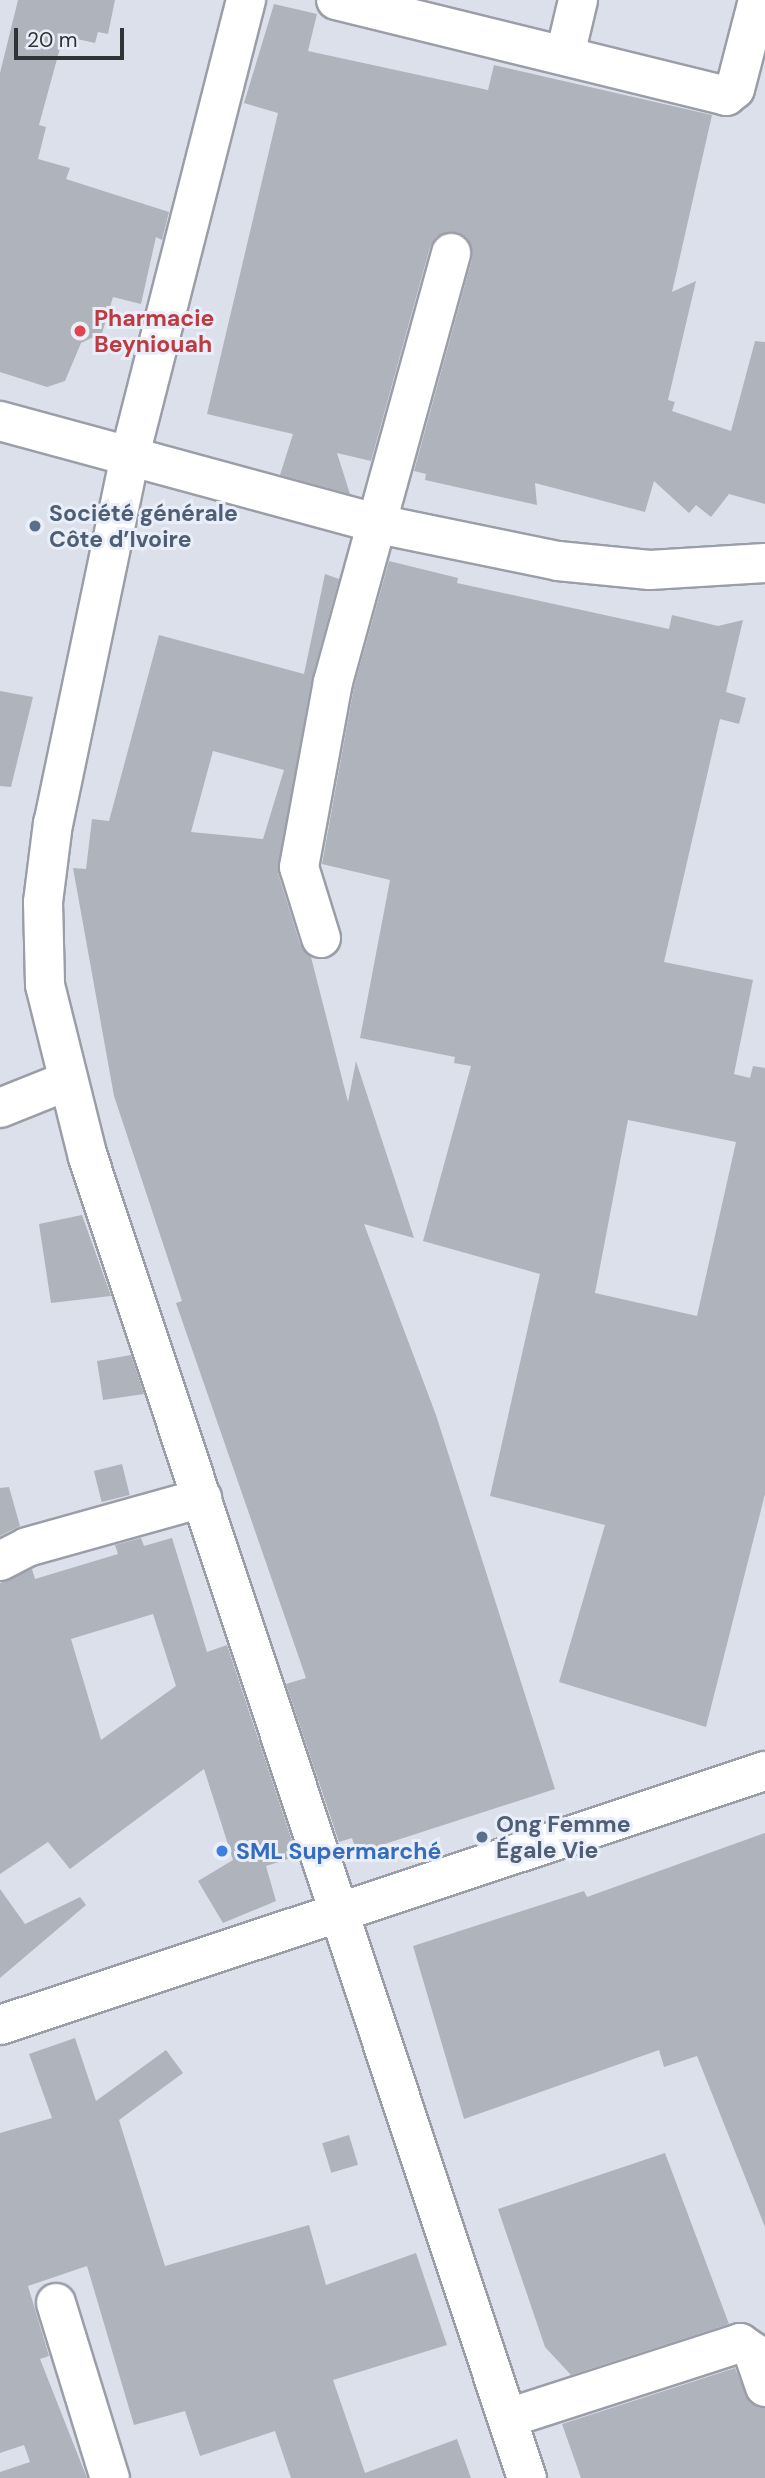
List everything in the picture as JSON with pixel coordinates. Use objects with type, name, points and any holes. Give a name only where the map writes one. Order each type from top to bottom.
[{"type":"street","points":[[246,0],[130,456],[53,823],[43,902],[45,985],[65,1082],[342,1912],[527,2478]]},
{"type":"street","points":[[337,0],[726,96],[735,89],[758,0]]},
{"type":"street","points":[[565,55],[578,0]]},
{"type":"street","points":[[321,938],[299,866],[333,682],[451,253]]},
{"type":"street","points":[[0,421],[378,524],[558,561],[650,570],[765,563]]},
{"type":"street","points":[[0,1108],[65,1082]]},
{"type":"street","points":[[0,1561],[27,1547],[202,1498]]},
{"type":"street","points":[[0,2025],[765,1771]]},
{"type":"street","points":[[56,2303],[110,2478]]},
{"type":"street","points":[[508,2418],[740,2343],[753,2352],[765,2386]]},
{"type":"building","points":[[18,0],[115,0],[108,34],[98,32],[95,43],[68,37],[65,49],[60,48],[39,125],[46,127],[38,159],[70,168],[66,179],[169,212],[162,240],[156,237],[141,304],[113,297],[102,333],[81,343],[65,381],[47,387],[0,372],[0,73]]},
{"type":"building","points":[[274,4],[317,14],[308,51],[488,90],[494,65],[712,115],[672,292],[696,281],[668,400],[675,402],[672,411],[731,431],[755,341],[765,342],[765,504],[729,494],[711,517],[696,505],[689,513],[654,481],[645,512],[535,483],[537,505],[425,480],[426,474],[414,471],[472,259],[467,238],[456,232],[436,237],[430,247],[371,461],[337,453],[350,494],[280,475],[293,434],[207,414],[278,113],[244,103]]},
{"type":"building","points":[[389,561],[458,578],[457,583],[669,629],[672,615],[718,626],[743,620],[726,692],[746,698],[739,724],[720,719],[664,962],[753,980],[734,1074],[750,1078],[753,1066],[765,1068],[765,1494],[706,1727],[559,1682],[605,1525],[490,1496],[540,1274],[423,1241],[471,1066],[454,1063],[455,1057],[360,1038],[390,880],[322,864],[354,687]],"holes":[[[628,1120],[736,1142],[697,1316],[595,1293]]]},
{"type":"building","points":[[325,574],[339,579],[312,678],[278,873],[300,944],[311,957],[348,1102],[356,1061],[414,1238],[364,1224],[436,1415],[555,1789],[357,1853],[352,1838],[339,1842],[286,1684],[306,1678],[176,1303],[182,1301],[114,1096],[73,868],[86,869],[92,819],[109,821],[159,635],[304,674]],"holes":[[[213,751],[284,770],[263,839],[191,832]]]},
{"type":"building","points":[[0,691],[33,697],[11,787],[0,786]]},
{"type":"building","points":[[82,1215],[111,1296],[51,1303],[39,1224]]},
{"type":"building","points":[[131,1355],[144,1394],[103,1400],[97,1361]]},
{"type":"building","points":[[122,1464],[130,1495],[102,1502],[94,1471]]},
{"type":"building","points":[[9,1487],[20,1526],[0,1536],[0,1488]]},
{"type":"building","points":[[141,1538],[144,1546],[172,1538],[207,1652],[227,1645],[297,1856],[266,1866],[276,1901],[223,1923],[198,1881],[233,1860],[204,1769],[70,1869],[48,1842],[0,1874],[0,1583],[32,1569],[35,1579],[118,1554],[115,1545]],"holes":[[[153,1614],[176,1686],[101,1740],[71,1639]]]},
{"type":"building","points":[[765,1833],[765,2227],[697,2056],[664,2067],[659,2050],[464,2119],[413,1946],[584,1891],[587,1897]]},
{"type":"building","points":[[0,1889],[25,1924],[80,1897],[86,1905],[0,1978]]},
{"type":"building","points":[[75,2038],[96,2101],[166,2050],[183,2073],[119,2120],[165,2266],[309,2225],[326,2285],[416,2253],[447,2345],[333,2380],[365,2473],[457,2439],[471,2478],[291,2478],[275,2431],[200,2456],[185,2411],[134,2425],[87,2266],[28,2286],[49,2356],[40,2359],[87,2478],[0,2478],[0,2472],[30,2462],[24,2445],[0,2453],[0,2133],[52,2118],[29,2054]]},
{"type":"building","points":[[349,2135],[358,2165],[331,2173],[322,2143]]},
{"type":"building","points":[[665,2153],[729,2324],[571,2375],[545,2347],[498,2209]]},
{"type":"building","points":[[735,2368],[750,2403],[765,2408],[765,2478],[581,2478],[562,2424]]},
{"type":"place","name":"Pharmacie Beyniouah","points":[[80,331]]},
{"type":"place","name":"Société générale Côte d’Ivoire","points":[[35,526]]},
{"type":"place","name":"Ong Femme Égale Vie","points":[[482,1837]]},
{"type":"place","name":"SML Supermarché","points":[[222,1851]]}]
